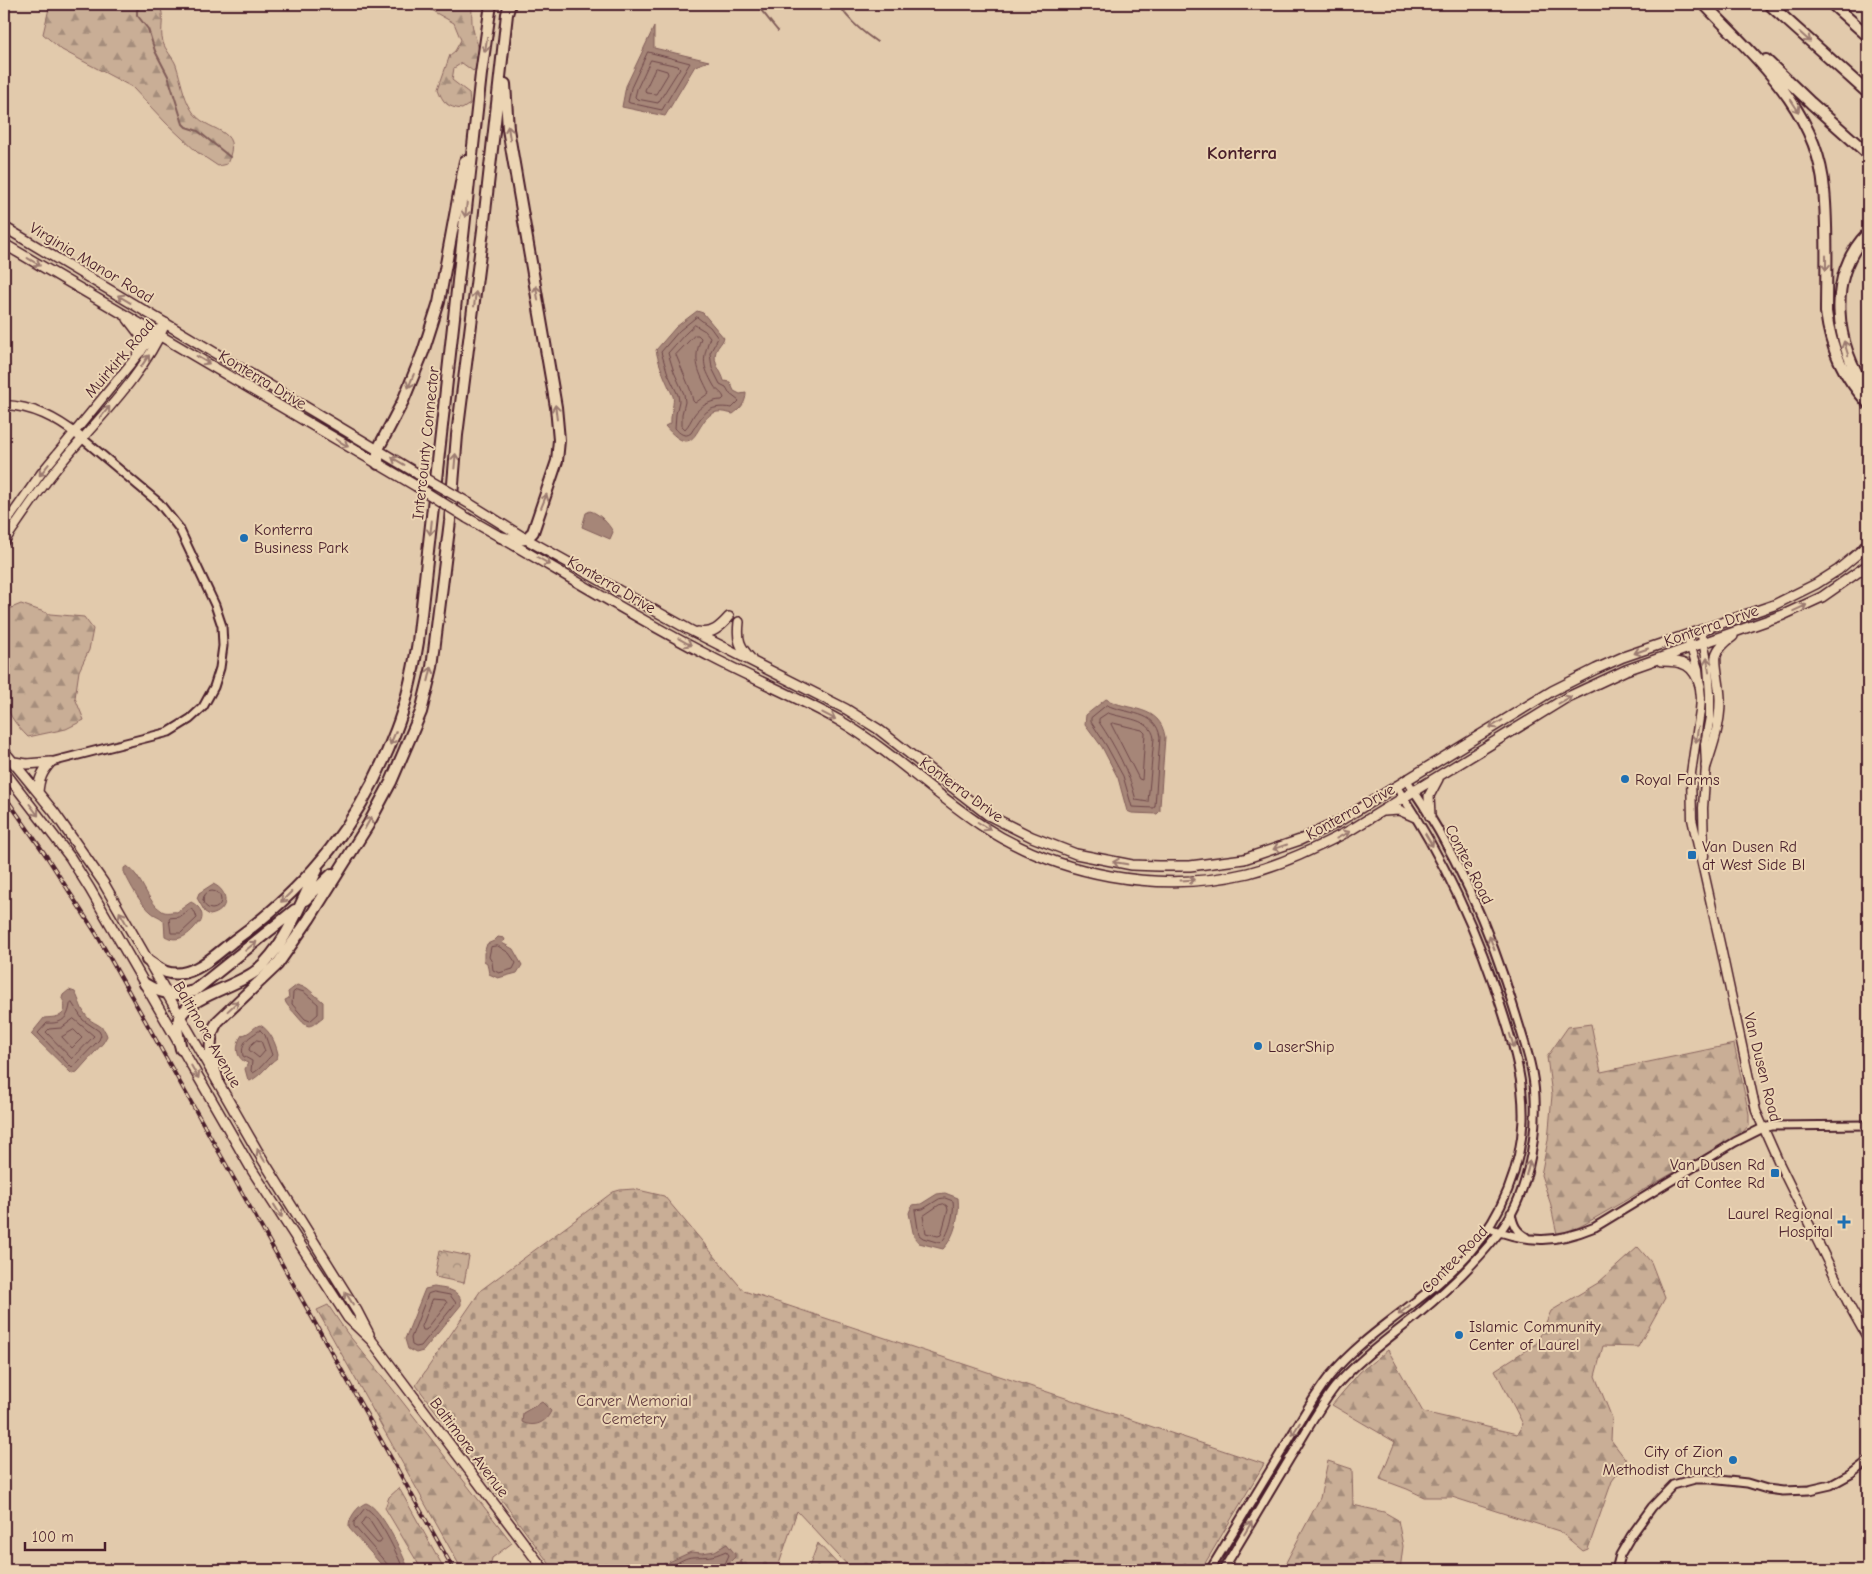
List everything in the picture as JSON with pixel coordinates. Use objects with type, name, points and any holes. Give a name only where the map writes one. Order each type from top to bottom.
[{"type":"highway","name":"Intercounty Connector","points":[[320,862],[359,810],[379,770],[397,729],[411,680],[418,642],[429,552],[481,74],[492,4]]},
{"type":"highway","name":"Intercounty Connector","points":[[342,864],[368,825],[406,750],[421,712],[432,667],[450,520],[457,435],[510,4]]},
{"type":"highway","points":[[1704,4],[1825,117],[1868,154]]},
{"type":"highway","points":[[1704,4],[1779,84],[1795,105],[1809,131],[1824,189],[1826,312],[1829,331],[1847,377],[1868,403]]},
{"type":"highway","points":[[1769,4],[1868,93]]},
{"type":"highway","points":[[1834,4],[1868,36]]},
{"type":"highway","points":[[501,537],[514,540],[526,539],[533,532],[549,490],[557,461],[559,440],[552,388],[508,129],[503,60]]},
{"type":"highway","points":[[378,464],[378,449],[403,401],[423,352],[439,302],[481,74]]},
{"type":"highway","points":[[1868,232],[1851,256],[1842,282],[1840,311],[1841,328],[1848,357],[1868,391]]},
{"type":"highway","points":[[182,1049],[178,1029],[180,1016],[190,1006],[248,976],[263,965],[284,937],[320,862]]},
{"type":"highway","points":[[147,960],[164,971],[172,973],[182,973],[200,966],[247,932],[277,907],[320,862]]},
{"type":"highway","points":[[145,984],[155,990],[175,995],[199,988],[298,907],[342,864]]},
{"type":"highway","points":[[218,1081],[210,1044],[214,1027],[277,965],[309,919],[342,864]]},
{"type":"main road","name":"Virginia Manor Road","points":[[4,227],[166,324]]},
{"type":"main road","name":"Virginia Manor Road","points":[[4,244],[158,334]]},
{"type":"main road","points":[[124,314],[141,336],[141,351]]},
{"type":"main road","name":"Konterra Drive","points":[[166,324],[526,539],[688,629],[846,709],[878,729],[988,815],[1048,844],[1076,854],[1132,865],[1190,866],[1244,859],[1300,840],[1338,822],[1552,691],[1596,669],[1774,605],[1823,579],[1867,546]]},
{"type":"main road","name":"Muirkirk Road","points":[[4,526],[42,472],[141,351],[166,324]]},
{"type":"main road","name":"Konterra Drive","points":[[158,334],[467,518],[713,658],[840,722],[886,752],[983,826],[1026,848],[1073,868],[1129,879],[1155,881],[1189,880],[1248,873],[1314,850],[1415,792],[1566,698],[1626,670],[1784,615],[1822,597],[1868,565]]},
{"type":"main road","name":"Muirkirk Road","points":[[4,542],[54,472],[138,371],[156,346],[158,334]]},
{"type":"main road","points":[[4,405],[39,412],[61,422],[83,439]]},
{"type":"main road","points":[[688,629],[702,633],[713,632],[729,617]]},
{"type":"main road","points":[[739,622],[737,636],[740,644],[754,663]]},
{"type":"main road","points":[[1706,766],[1714,740],[1720,709],[1719,680],[1715,659],[1726,641],[1742,630]]},
{"type":"main road","name":"Van Dusen Road","points":[[1701,631],[1710,694],[1710,717],[1705,744],[1704,870]]},
{"type":"main road","name":"Van Dusen Road","points":[[1688,636],[1698,669],[1700,686],[1700,711],[1691,773],[1692,819],[1756,1111],[1850,1306],[1868,1339]]},
{"type":"main road","points":[[1653,661],[1682,662],[1697,675],[1700,686]]},
{"type":"main road","name":"Baltimore Avenue","points":[[4,751],[70,834],[103,882],[258,1152],[357,1311],[372,1341]]},
{"type":"main road","points":[[14,762],[27,764],[50,762]]},
{"type":"main road","points":[[38,792],[42,772],[50,762]]},
{"type":"main road","name":"Baltimore Avenue","points":[[4,771],[70,857],[252,1170],[348,1318],[372,1341],[544,1570]]},
{"type":"main road","points":[[1430,816],[1429,796],[1440,776]]},
{"type":"main road","points":[[1382,811],[1399,810],[1415,817]]},
{"type":"street","points":[[50,762],[169,732],[190,719],[202,707],[214,687],[220,668],[223,646],[222,626],[215,605],[179,528],[158,503],[83,439]]},
{"type":"street","name":"Contee Road","points":[[1223,1570],[1314,1417],[1336,1386],[1361,1361],[1454,1284],[1500,1232],[1522,1188],[1530,1163],[1534,1140],[1536,1096],[1530,1059],[1506,981],[1484,923],[1453,855],[1406,779]]},
{"type":"street","name":"Contee Road","points":[[1210,1570],[1330,1376],[1362,1345],[1444,1277],[1470,1252],[1489,1228],[1510,1186],[1520,1148],[1523,1096],[1518,1060],[1489,968],[1469,918],[1442,863],[1396,786]]},
{"type":"street","points":[[1489,1228],[1529,1239],[1558,1239],[1577,1235],[1595,1227],[1735,1142],[1763,1128],[1772,1126],[1868,1125]]},
{"type":"street","points":[[1511,1213],[1518,1232],[1529,1239]]},
{"type":"street","points":[[1616,1570],[1620,1555],[1631,1536],[1652,1507],[1673,1485],[1695,1479],[1710,1479],[1747,1483],[1775,1490],[1809,1490],[1837,1482],[1868,1461]]},
{"type":"green space","points":[[50,4],[159,4],[162,13],[163,42],[176,65],[186,99],[197,117],[221,131],[231,142],[231,151],[227,164],[218,166],[197,152],[132,87],[62,50],[43,34]]},
{"type":"green space","points":[[420,4],[472,4],[472,26],[480,61],[479,66],[473,71],[462,63],[454,68],[452,80],[469,93],[470,104],[462,109],[446,104],[438,89],[450,55],[455,51],[461,40],[454,23]]},
{"type":"green space","points":[[21,604],[50,614],[84,617],[93,629],[89,650],[79,671],[75,698],[84,720],[66,729],[28,737],[14,721],[5,697],[11,667],[4,650],[4,611]]},
{"type":"green space","points":[[1591,1024],[1601,1072],[1734,1044],[1749,1114],[1749,1125],[1742,1133],[1583,1225],[1571,1231],[1557,1234],[1550,1202],[1541,1175],[1548,1140],[1552,1095],[1547,1057],[1568,1027]]},
{"type":"green space","name":"Carver Memorial Cemetery","points":[[634,1189],[664,1196],[744,1291],[1264,1464],[1201,1570],[852,1570],[797,1511],[777,1570],[554,1570],[416,1385],[481,1290],[613,1192]]},
{"type":"green space","points":[[1638,1247],[1651,1262],[1665,1298],[1638,1347],[1603,1346],[1595,1376],[1612,1418],[1611,1440],[1627,1461],[1612,1481],[1588,1549],[1583,1551],[1559,1531],[1452,1497],[1424,1497],[1380,1479],[1395,1442],[1332,1405],[1360,1372],[1388,1350],[1423,1412],[1517,1434],[1523,1424],[1495,1370],[1537,1343],[1551,1311],[1598,1283]]},
{"type":"green space","points":[[440,1250],[469,1256],[464,1283],[435,1277]]},
{"type":"green space","points":[[328,1305],[347,1333],[512,1543],[492,1558],[490,1567],[492,1570],[462,1570],[317,1310]]},
{"type":"green space","points":[[1328,1461],[1352,1469],[1353,1505],[1384,1512],[1398,1520],[1403,1546],[1400,1570],[1282,1570],[1320,1498]]},
{"type":"green space","points":[[399,1488],[445,1570],[422,1570],[385,1508],[389,1497]]},
{"type":"green space","points":[[818,1543],[842,1569],[843,1570],[808,1570]]},
{"type":"water","points":[[654,27],[654,48],[709,61],[695,66],[665,116],[622,107],[626,86]]},
{"type":"water","points":[[697,311],[703,313],[724,338],[717,349],[715,360],[724,381],[730,382],[734,391],[740,394],[746,393],[746,397],[742,405],[733,414],[717,412],[710,415],[690,440],[684,441],[676,437],[665,426],[671,423],[673,396],[665,379],[656,350],[676,327]]},
{"type":"water","points":[[590,511],[600,516],[609,526],[613,532],[610,539],[582,527],[586,513]]},
{"type":"water","points":[[1106,699],[1150,714],[1162,726],[1165,737],[1160,811],[1157,814],[1127,811],[1118,778],[1102,747],[1085,724],[1086,715]]},
{"type":"water","points":[[127,866],[137,876],[152,901],[162,911],[177,912],[191,902],[201,911],[200,923],[183,937],[175,939],[165,936],[164,921],[151,912],[139,899],[124,872],[124,868]]},
{"type":"water","points":[[213,884],[222,891],[225,901],[221,910],[210,915],[205,912],[197,898],[199,893]]},
{"type":"water","points":[[498,937],[504,938],[505,940],[502,943],[513,949],[522,965],[517,973],[498,978],[489,974],[487,963],[484,961],[484,953],[487,944]]},
{"type":"water","points":[[297,985],[307,988],[323,1002],[323,1017],[309,1026],[304,1024],[285,1000],[289,998],[288,992]]},
{"type":"water","points":[[69,990],[75,992],[86,1016],[102,1027],[107,1036],[77,1072],[72,1074],[31,1034],[44,1018],[56,1017],[64,1012],[65,1008],[62,998]]},
{"type":"water","points":[[260,1025],[267,1030],[272,1038],[278,1054],[277,1058],[250,1081],[245,1069],[248,1063],[241,1058],[237,1047],[242,1035]]},
{"type":"water","points":[[945,1193],[958,1198],[957,1218],[951,1238],[943,1249],[919,1243],[914,1237],[909,1213],[912,1205],[921,1204],[937,1194]]},
{"type":"water","points":[[434,1287],[448,1289],[456,1293],[461,1300],[461,1305],[423,1351],[416,1353],[408,1349],[405,1339],[425,1289]]},
{"type":"water","points":[[542,1402],[551,1411],[546,1419],[535,1424],[522,1422],[523,1413]]},
{"type":"water","points":[[366,1503],[379,1513],[385,1522],[409,1570],[386,1570],[349,1528],[354,1513]]},
{"type":"water","points":[[727,1544],[735,1554],[730,1565],[734,1568],[741,1560],[744,1570],[667,1570],[669,1562],[691,1552],[715,1551]]},
{"type":"waterway","points":[[142,4],[137,10],[137,15],[148,29],[155,51],[168,76],[183,124],[198,131],[230,157]]},
{"type":"waterway","points":[[742,4],[755,4],[778,31]]},
{"type":"waterway","points":[[838,4],[854,24],[877,42]]},
{"type":"railway","points":[[4,795],[47,857],[97,935],[454,1570]]},
{"type":"place","name":"Konterra Business Park","points":[[244,538]]},
{"type":"place","name":"Royal Farms","points":[[1625,779]]},
{"type":"place","name":"Van Dusen Rd at West Side Bl","points":[[1692,855]]},
{"type":"place","name":"LaserShip","points":[[1258,1046]]},
{"type":"place","name":"Van Dusen Rd at Contee Rd","points":[[1775,1173]]},
{"type":"place","name":"Laurel Regional Hospital","points":[[1844,1222]]},
{"type":"place","name":"Islamic Community Center of Laurel","points":[[1459,1335]]},
{"type":"place","name":"City of Zion Methodist Church","points":[[1733,1460]]},
{"type":"district","name":"Konterra","points":[[1242,152]]}]
